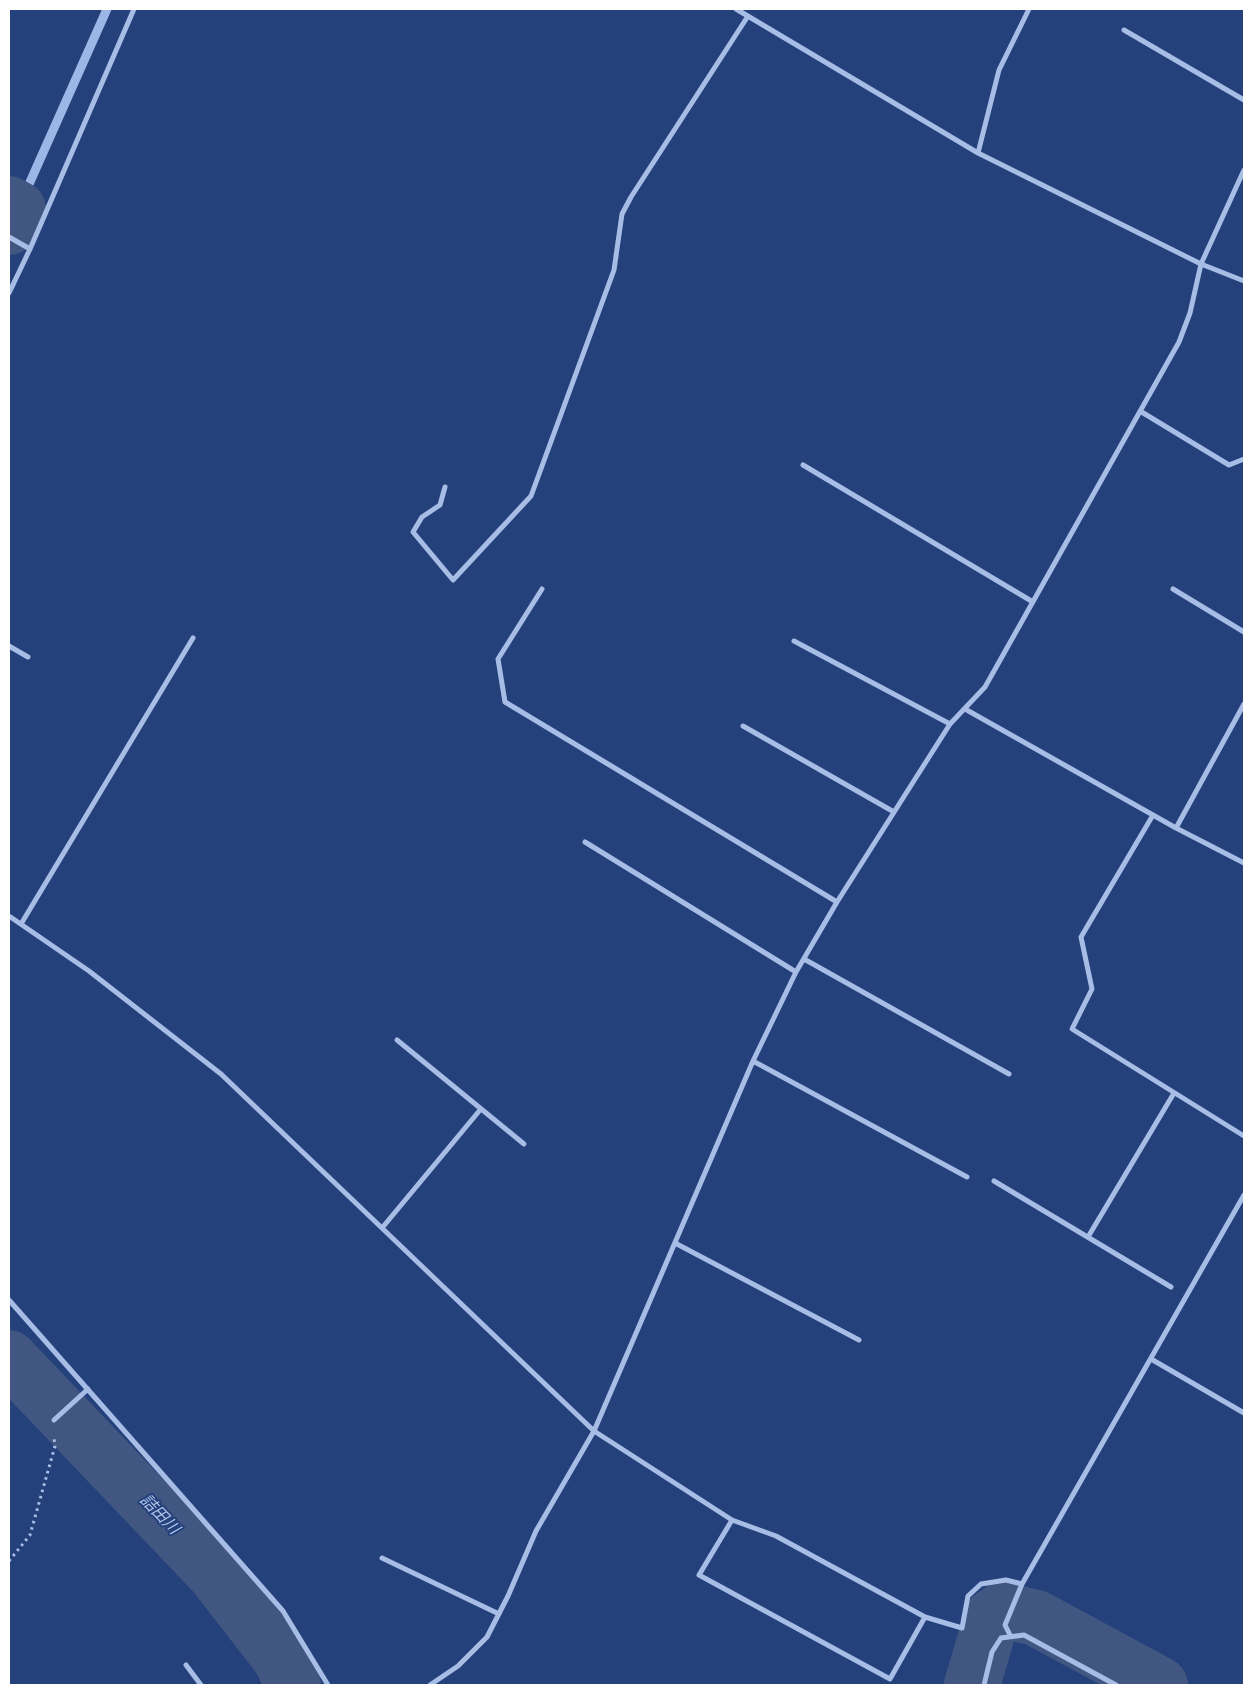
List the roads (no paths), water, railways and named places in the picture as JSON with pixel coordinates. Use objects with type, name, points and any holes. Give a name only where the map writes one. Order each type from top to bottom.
[{"type":"street","points":[[9,293],[30,250],[134,9]]},
{"type":"street","points":[[736,9],[978,153],[1201,264],[1244,281]]},
{"type":"street","points":[[978,153],[999,70],[1029,9]]},
{"type":"street","points":[[445,487],[440,505],[422,517],[413,532],[453,580],[530,496],[614,270],[622,214],[631,197],[748,16]]},
{"type":"street","points":[[1124,30],[1244,100]]},
{"type":"street","points":[[430,1685],[458,1666],[487,1637],[536,1531],[594,1431],[753,1061],[796,972],[837,902],[950,724],[985,686],[1179,342],[1190,313],[1201,264],[1244,170]]},
{"type":"street","points":[[9,237],[30,250]]},
{"type":"street","points":[[1140,411],[1229,465],[1244,459]]},
{"type":"street","points":[[803,465],[1033,602]]},
{"type":"street","points":[[1173,588],[1244,632]]},
{"type":"street","points":[[542,589],[498,659],[504,702],[837,902]]},
{"type":"street","points":[[20,924],[192,638]]},
{"type":"street","points":[[794,641],[950,724]]},
{"type":"street","points":[[9,646],[28,657]]},
{"type":"street","points":[[1176,828],[1244,704]]},
{"type":"street","points":[[965,709],[1176,828],[1244,862]]},
{"type":"street","points":[[743,726],[894,812]]},
{"type":"street","points":[[1153,815],[1081,937],[1092,989],[1072,1029],[1244,1136]]},
{"type":"street","points":[[585,842],[796,972]]},
{"type":"street","points":[[9,916],[89,971],[221,1074],[594,1431],[732,1520],[776,1536],[925,1617],[962,1628],[968,1596],[981,1584],[1006,1580],[1022,1584]]},
{"type":"street","points":[[804,959],[1009,1074]]},
{"type":"street","points":[[397,1040],[480,1110],[524,1144]]},
{"type":"street","points":[[753,1061],[967,1177]]},
{"type":"street","points":[[1088,1237],[1174,1094]]},
{"type":"street","points":[[382,1228],[480,1110]]},
{"type":"street","points":[[994,1181],[1170,1288]]},
{"type":"street","points":[[1010,1635],[1006,1625],[1022,1584],[1244,1195]]},
{"type":"street","points":[[675,1243],[859,1340]]},
{"type":"street","points":[[9,1300],[283,1611],[320,1668],[328,1685]]},
{"type":"street","points":[[1151,1359],[1244,1413]]},
{"type":"street","points":[[54,1420],[88,1389]]},
{"type":"street","points":[[732,1520],[699,1575],[890,1679],[925,1617]]},
{"type":"street","points":[[382,1558],[499,1614]]},
{"type":"street","points":[[984,1685],[992,1652],[1001,1638],[1024,1634],[1116,1685]]},
{"type":"street","points":[[186,1665],[201,1685]]},
{"type":"waterway","points":[[18,209],[107,9]]},
{"type":"waterway","name":"詰田川","points":[[9,204],[18,209],[9,227]]},
{"type":"waterway","name":"詰田川","points":[[9,1358],[215,1574],[281,1659],[293,1685]]},
{"type":"waterway","points":[[972,1685],[992,1617],[1002,1610],[1036,1618],[1160,1685]]}]
